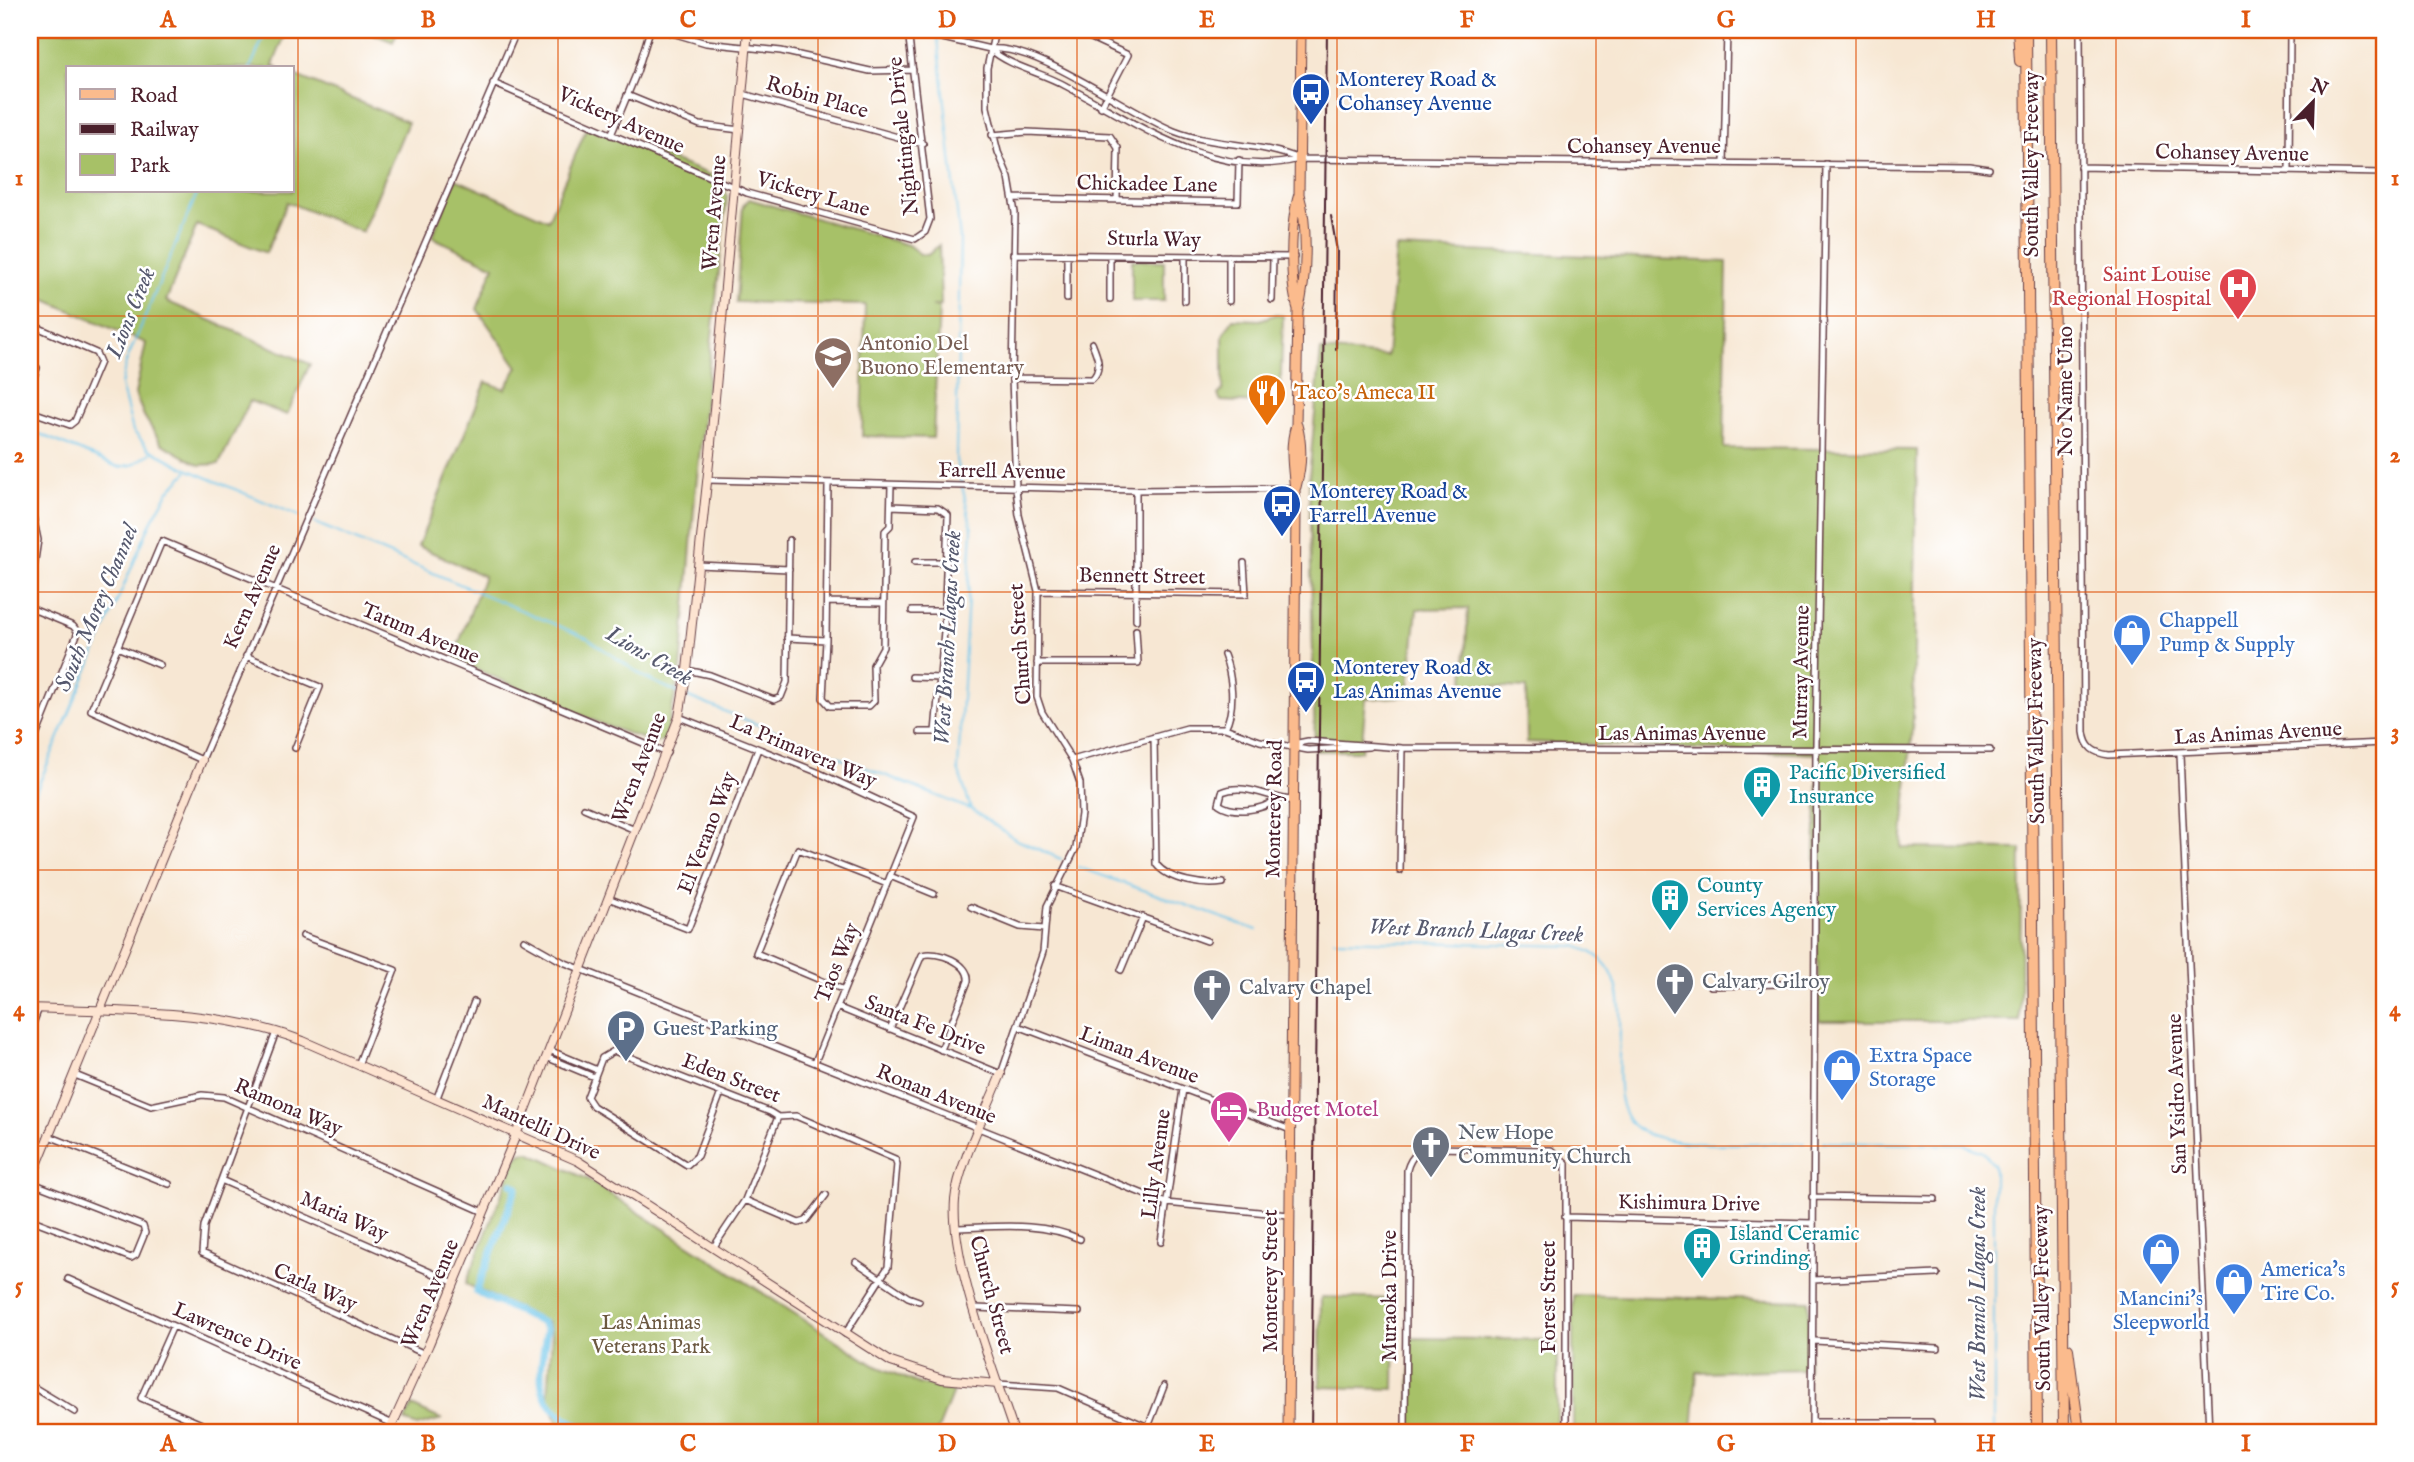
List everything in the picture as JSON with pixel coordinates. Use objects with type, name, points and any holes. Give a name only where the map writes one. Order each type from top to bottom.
[{"type":"highway","points":[[2018,30],[2026,169]]},
{"type":"highway","name":"South Valley Freeway","points":[[2026,30],[2037,1432]]},
{"type":"highway","name":"South Valley Freeway","points":[[2051,30],[2064,1432]]},
{"type":"highway","points":[[2062,1311],[2079,1432]]},
{"type":"highway","points":[[2031,1432],[2037,1408]]},
{"type":"main road","name":"Monterey Road","points":[[1298,311],[1293,294],[1294,210],[1299,194],[1301,30]]},
{"type":"main road","name":"Monterey Road","points":[[1289,1129],[1296,488],[1301,471],[1301,448],[1296,425],[1298,311],[1303,294],[1304,210],[1299,194]]},
{"type":"main road","name":"Monterey Street","points":[[1288,1432],[1289,1129]]},
{"type":"street","name":"Kern Avenue","points":[[30,1182],[202,760],[517,30]]},
{"type":"street","points":[[611,135],[650,30]]},
{"type":"street","points":[[662,30],[706,43],[781,51],[870,72],[913,70]]},
{"type":"street","name":"Wren Avenue","points":[[391,1428],[425,1354],[516,1135],[679,717],[687,670],[707,481],[748,30]]},
{"type":"street","name":"Cohansey Avenue","points":[[908,30],[989,49],[1002,48],[1034,59],[1176,131],[1208,142],[1280,151],[1299,159]]},
{"type":"street","name":"Nightingale Drive","points":[[908,30],[930,219],[922,236]]},
{"type":"street","name":"Church Street","points":[[995,30],[989,49],[986,83],[992,135],[1014,198],[1012,378],[1016,488],[1019,515],[1038,592],[1037,697],[1042,712],[1072,760],[1080,783],[1081,814],[1076,848],[1047,906],[1043,951],[1001,1074],[957,1188],[955,1228],[975,1308],[1014,1432]]},
{"type":"street","points":[[1074,30],[1128,55],[1101,107]]},
{"type":"street","points":[[1724,164],[1727,30]]},
{"type":"street","name":"No Name Uno","points":[[2080,30],[2084,732],[2092,750]]},
{"type":"street","points":[[2289,171],[2290,30]]},
{"type":"street","name":"Cohansey Avenue","points":[[989,49],[999,57],[1067,86],[1101,107],[1172,143],[1239,160],[1280,164],[1299,159],[1969,166],[1989,169]]},
{"type":"street","name":"Vickery Avenue","points":[[493,83],[735,188]]},
{"type":"street","name":"Robin Place","points":[[743,93],[923,144]]},
{"type":"street","points":[[628,95],[700,125],[740,130]]},
{"type":"street","points":[[992,135],[1027,132],[1110,136],[1118,148],[1117,200]]},
{"type":"street","name":"Chickadee Lane","points":[[1014,198],[1238,202],[1239,160]]},
{"type":"street","name":"Murray Avenue","points":[[1812,1432],[1815,1341],[1812,1164],[1816,750],[1826,164]]},
{"type":"street","name":"Cohansey Avenue","points":[[2080,167],[2384,173]]},
{"type":"street","name":"Vickery Lane","points":[[735,188],[906,239],[922,236]]},
{"type":"street","name":"Sturla Way","points":[[1013,254],[1294,257]]},
{"type":"street","points":[[1066,299],[1067,255]]},
{"type":"street","points":[[1110,299],[1111,255]]},
{"type":"street","points":[[1185,256],[1185,301]]},
{"type":"street","points":[[1228,301],[1229,257]]},
{"type":"street","points":[[1272,300],[1273,257]]},
{"type":"street","points":[[30,324],[96,353],[100,362],[75,421],[70,425],[30,411]]},
{"type":"street","points":[[1012,378],[1092,379],[1098,371],[1098,359],[1092,343]]},
{"type":"street","points":[[30,387],[37,368]]},
{"type":"street","name":"Farrell Avenue","points":[[707,481],[1136,490],[1296,488]]},
{"type":"street","points":[[828,484],[828,602],[823,698],[830,706],[869,706],[874,701],[873,665],[883,647],[885,531],[890,526],[891,485]]},
{"type":"street","points":[[1136,490],[1136,620]]},
{"type":"street","points":[[30,502],[38,540],[30,593]]},
{"type":"street","points":[[891,506],[938,508],[948,515],[945,611],[936,733],[920,732]]},
{"type":"street","points":[[687,670],[710,674],[774,700],[786,691],[789,540]]},
{"type":"street","name":"Tatum Avenue","points":[[117,647],[162,541],[667,753]]},
{"type":"street","points":[[915,562],[947,562]]},
{"type":"street","name":"Bennett Street","points":[[1038,592],[1246,594],[1244,563]]},
{"type":"street","points":[[698,565],[789,569]]},
{"type":"street","points":[[828,602],[883,603]]},
{"type":"street","points":[[30,608],[73,626],[78,632],[30,751]]},
{"type":"street","points":[[912,611],[945,611]]},
{"type":"street","points":[[1037,663],[1138,663],[1136,630]]},
{"type":"street","points":[[787,638],[826,640]]},
{"type":"street","points":[[160,665],[117,647],[91,710],[202,760]]},
{"type":"street","points":[[1072,760],[1187,728],[1225,728],[1229,720],[1231,694],[1230,670],[1224,655]]},
{"type":"street","points":[[246,656],[320,687],[295,748]]},
{"type":"street","points":[[912,677],[941,678]]},
{"type":"street","name":"La Primavera Way","points":[[679,717],[914,817]]},
{"type":"street","name":"Las Animas Avenue","points":[[1225,728],[1259,741],[1293,744],[1308,750],[1374,747],[1990,750]]},
{"type":"street","points":[[1154,737],[1156,864],[1166,872],[1205,886],[1223,883]]},
{"type":"street","name":"Las Animas Avenue","points":[[2092,750],[2109,755],[2180,754],[2384,743]]},
{"type":"street","points":[[1400,871],[1402,748]]},
{"type":"street","name":"El Verano Way","points":[[608,898],[688,929],[758,749]]},
{"type":"street","name":"San Ysidro Avenue","points":[[2180,754],[2209,1432]]},
{"type":"street","points":[[1276,799],[1262,808],[1231,809],[1219,804],[1222,792],[1228,790],[1253,790],[1276,799],[1292,800]]},
{"type":"street","points":[[583,808],[635,830]]},
{"type":"street","name":"Taos Way","points":[[815,1062],[914,817]]},
{"type":"street","points":[[844,990],[756,954],[798,849],[887,884]]},
{"type":"street","points":[[890,876],[934,894]]},
{"type":"street","points":[[1055,886],[1207,941]]},
{"type":"street","points":[[971,907],[1020,927],[1044,929]]},
{"type":"street","points":[[1121,970],[1143,917]]},
{"type":"street","points":[[303,936],[395,970],[358,1065]]},
{"type":"street","name":"Ronan Avenue","points":[[524,940],[543,953],[580,969],[1166,1203],[1289,1215]]},
{"type":"street","points":[[890,1029],[922,955],[930,952],[963,965],[969,973],[968,981],[941,1050]]},
{"type":"street","points":[[1711,986],[1814,983]]},
{"type":"street","points":[[436,1100],[474,1002]]},
{"type":"street","name":"Santa Fe Drive","points":[[837,1007],[1001,1074]]},
{"type":"street","points":[[30,1031],[34,1008]]},
{"type":"street","name":"Mantelli Drive","points":[[34,1008],[205,1017],[276,1032],[358,1065],[590,1168],[877,1354],[919,1373],[956,1382],[998,1384]]},
{"type":"street","name":"Liman Avenue","points":[[1018,1026],[1289,1129]]},
{"type":"street","points":[[221,1180],[250,1108],[276,1032]]},
{"type":"street","name":"Eden Street","points":[[597,1070],[604,1054],[614,1051],[778,1117],[796,1116],[890,1155],[897,1164],[891,1206],[891,1256],[882,1280]]},
{"type":"street","points":[[547,1053],[597,1070],[587,1094],[590,1103],[679,1163],[690,1164],[697,1156],[721,1093]]},
{"type":"street","points":[[547,1053],[594,1077]]},
{"type":"street","name":"Ramona Way","points":[[75,1075],[151,1106],[202,1095],[224,1097],[484,1212]]},
{"type":"street","name":"Lilly Avenue","points":[[1161,1242],[1184,1089]]},
{"type":"street","points":[[713,1248],[745,1200],[778,1117]]},
{"type":"street","points":[[49,1136],[169,1184]]},
{"type":"street","name":"Muraoka Drive","points":[[1405,1432],[1406,1242],[1410,1161],[1419,1151],[1426,1149],[1502,1149],[1551,1150],[1566,1163]]},
{"type":"street","name":"Forest Street","points":[[1566,1163],[1566,1432]]},
{"type":"street","name":"Carla Way","points":[[221,1180],[201,1243],[202,1253],[214,1261],[425,1354]]},
{"type":"street","name":"Maria Way","points":[[221,1180],[455,1283]]},
{"type":"street","points":[[30,1182],[143,1226],[145,1233],[134,1258],[30,1219]]},
{"type":"street","points":[[745,1200],[799,1223],[806,1220],[826,1195]]},
{"type":"street","points":[[1812,1197],[1935,1199]]},
{"type":"street","name":"Kishimura Drive","points":[[1565,1217],[1812,1223]]},
{"type":"street","points":[[955,1228],[1038,1227],[1057,1229],[1080,1238]]},
{"type":"street","points":[[856,1262],[919,1301]]},
{"type":"street","points":[[1814,1280],[1937,1274]]},
{"type":"street","name":"Lawrence Drive","points":[[68,1279],[391,1428]]},
{"type":"street","points":[[845,1334],[882,1280]]},
{"type":"street","points":[[975,1308],[1079,1312]]},
{"type":"street","points":[[173,1326],[141,1398],[220,1432]]},
{"type":"street","points":[[1815,1341],[1938,1348]]},
{"type":"street","points":[[998,1384],[1058,1388],[1148,1427],[1164,1386]]},
{"type":"street","points":[[30,1385],[75,1412]]},
{"type":"street","points":[[1812,1422],[1931,1422]]},
{"type":"green space","points":[[30,30],[287,30],[273,65],[275,66],[66,66],[66,192],[294,192],[294,75],[408,122],[362,232],[287,202],[266,253],[197,225],[166,301],[310,364],[287,415],[250,401],[219,464],[199,465],[161,443],[144,416],[135,394],[146,343],[30,293]]},
{"type":"green space","points":[[364,30],[398,30],[393,42]]},
{"type":"green space","points":[[587,127],[721,179],[727,196],[695,496],[681,669],[665,740],[655,743],[604,725],[453,659],[484,576],[418,546],[486,382],[505,389],[518,367],[477,309],[494,266],[432,237],[456,179],[548,220]]},
{"type":"green space","points":[[749,199],[908,245],[920,254],[928,255],[939,245],[941,306],[932,306],[939,307],[933,438],[862,436],[865,305],[736,302],[743,206]]},
{"type":"green space","points":[[1396,248],[1727,262],[1724,448],[1917,450],[1913,717],[1902,848],[2021,849],[2020,1021],[1819,1021],[1815,856],[1819,754],[1527,742],[1526,688],[1464,685],[1468,608],[1417,609],[1408,696],[1366,699],[1361,751],[1315,751],[1309,477],[1321,350],[1387,356]]},
{"type":"green space","points":[[1132,260],[1164,261],[1164,301],[1132,301]]},
{"type":"green space","points":[[1274,315],[1283,316],[1280,404],[1221,401],[1218,395],[1223,390],[1223,335],[1233,319],[1260,320]]},
{"type":"green space","name":"Las Animas Veterans Park","points":[[529,1152],[587,1179],[874,1365],[919,1384],[953,1392],[937,1432],[554,1432],[558,1423],[548,1399],[552,1334],[548,1323],[466,1284],[516,1158],[521,1153]]},
{"type":"green space","points":[[1573,1295],[1809,1301],[1808,1369],[1697,1372],[1692,1430],[1756,1432],[1573,1432]]},
{"type":"green space","points":[[1321,1297],[1395,1299],[1394,1389],[1320,1387]]},
{"type":"green space","points":[[1411,1338],[1557,1340],[1557,1432],[1410,1432]]},
{"type":"green space","points":[[412,1406],[442,1419],[417,1426],[405,1421]]},
{"type":"waterway","name":"Lions Creek","points":[[251,66],[267,30]]},
{"type":"waterway","name":"West Branch Llagas Creek","points":[[937,30],[960,239],[956,460],[972,529],[958,769],[971,809],[1015,839],[1061,859]]},
{"type":"waterway","name":"Lions Creek","points":[[198,192],[126,362],[121,385],[133,431],[149,449],[189,470],[299,516]]},
{"type":"waterway","points":[[30,430],[118,467],[132,465],[151,453]]},
{"type":"waterway","name":"South Morey Channel","points":[[30,805],[151,522],[168,492],[187,472]]},
{"type":"waterway","name":"Lions Creek","points":[[315,523],[587,638],[646,678],[681,694]]},
{"type":"waterway","name":"Lions Creek","points":[[686,696],[970,809]]},
{"type":"waterway","name":"West Branch Llagas Creek","points":[[1078,867],[1257,930]]},
{"type":"waterway","name":"West Branch Llagas Creek","points":[[1334,940],[1575,946],[1601,959],[1615,981],[1620,1008],[1620,1095],[1627,1118],[1645,1133],[1679,1141],[1722,1144],[1804,1143]]},
{"type":"waterway","name":"West Branch Llagas Creek","points":[[1823,1142],[1965,1145],[1983,1152],[1994,1165],[1994,1432]]},
{"type":"waterway","points":[[512,1184],[517,1187],[476,1292],[543,1323],[547,1330],[541,1367],[544,1393],[559,1413],[591,1432]]},
{"type":"railway","points":[[1311,1432],[1327,30]]},
{"type":"railway","points":[[1331,216],[1337,251],[1336,349]]},
{"type":"place","name":"Monterey Road & Cohansey Avenue","points":[[1311,126]]},
{"type":"place","name":"Saint Louise Regional Hospital","points":[[2238,321]]},
{"type":"place","name":"Antonio Del Buono Elementary","points":[[833,390]]},
{"type":"place","name":"Taco's Ameca II","points":[[1267,427]]},
{"type":"place","name":"Monterey Road & Farrell Avenue","points":[[1282,538]]},
{"type":"place","name":"Chappell Pump & Supply","points":[[2132,667]]},
{"type":"place","name":"Monterey Road & Las Animas Avenue","points":[[1306,714]]},
{"type":"place","name":"Pacific Diversified Insurance","points":[[1762,819]]},
{"type":"place","name":"County Services Agency","points":[[1670,932]]},
{"type":"place","name":"Calvary Gilroy","points":[[1675,1016]]},
{"type":"place","name":"Calvary Chapel","points":[[1212,1022]]},
{"type":"place","name":"Guest Parking","points":[[626,1063]]},
{"type":"place","name":"Extra Space Storage","points":[[1842,1102]]},
{"type":"place","name":"Budget Motel","points":[[1229,1144]]},
{"type":"place","name":"New Hope Community Church","points":[[1431,1179]]},
{"type":"place","name":"Island Ceramic Grinding","points":[[1702,1280]]},
{"type":"place","name":"Mancini's Sleepworld","points":[[2161,1286]]},
{"type":"place","name":"America's Tire Co.","points":[[2234,1316]]}]
